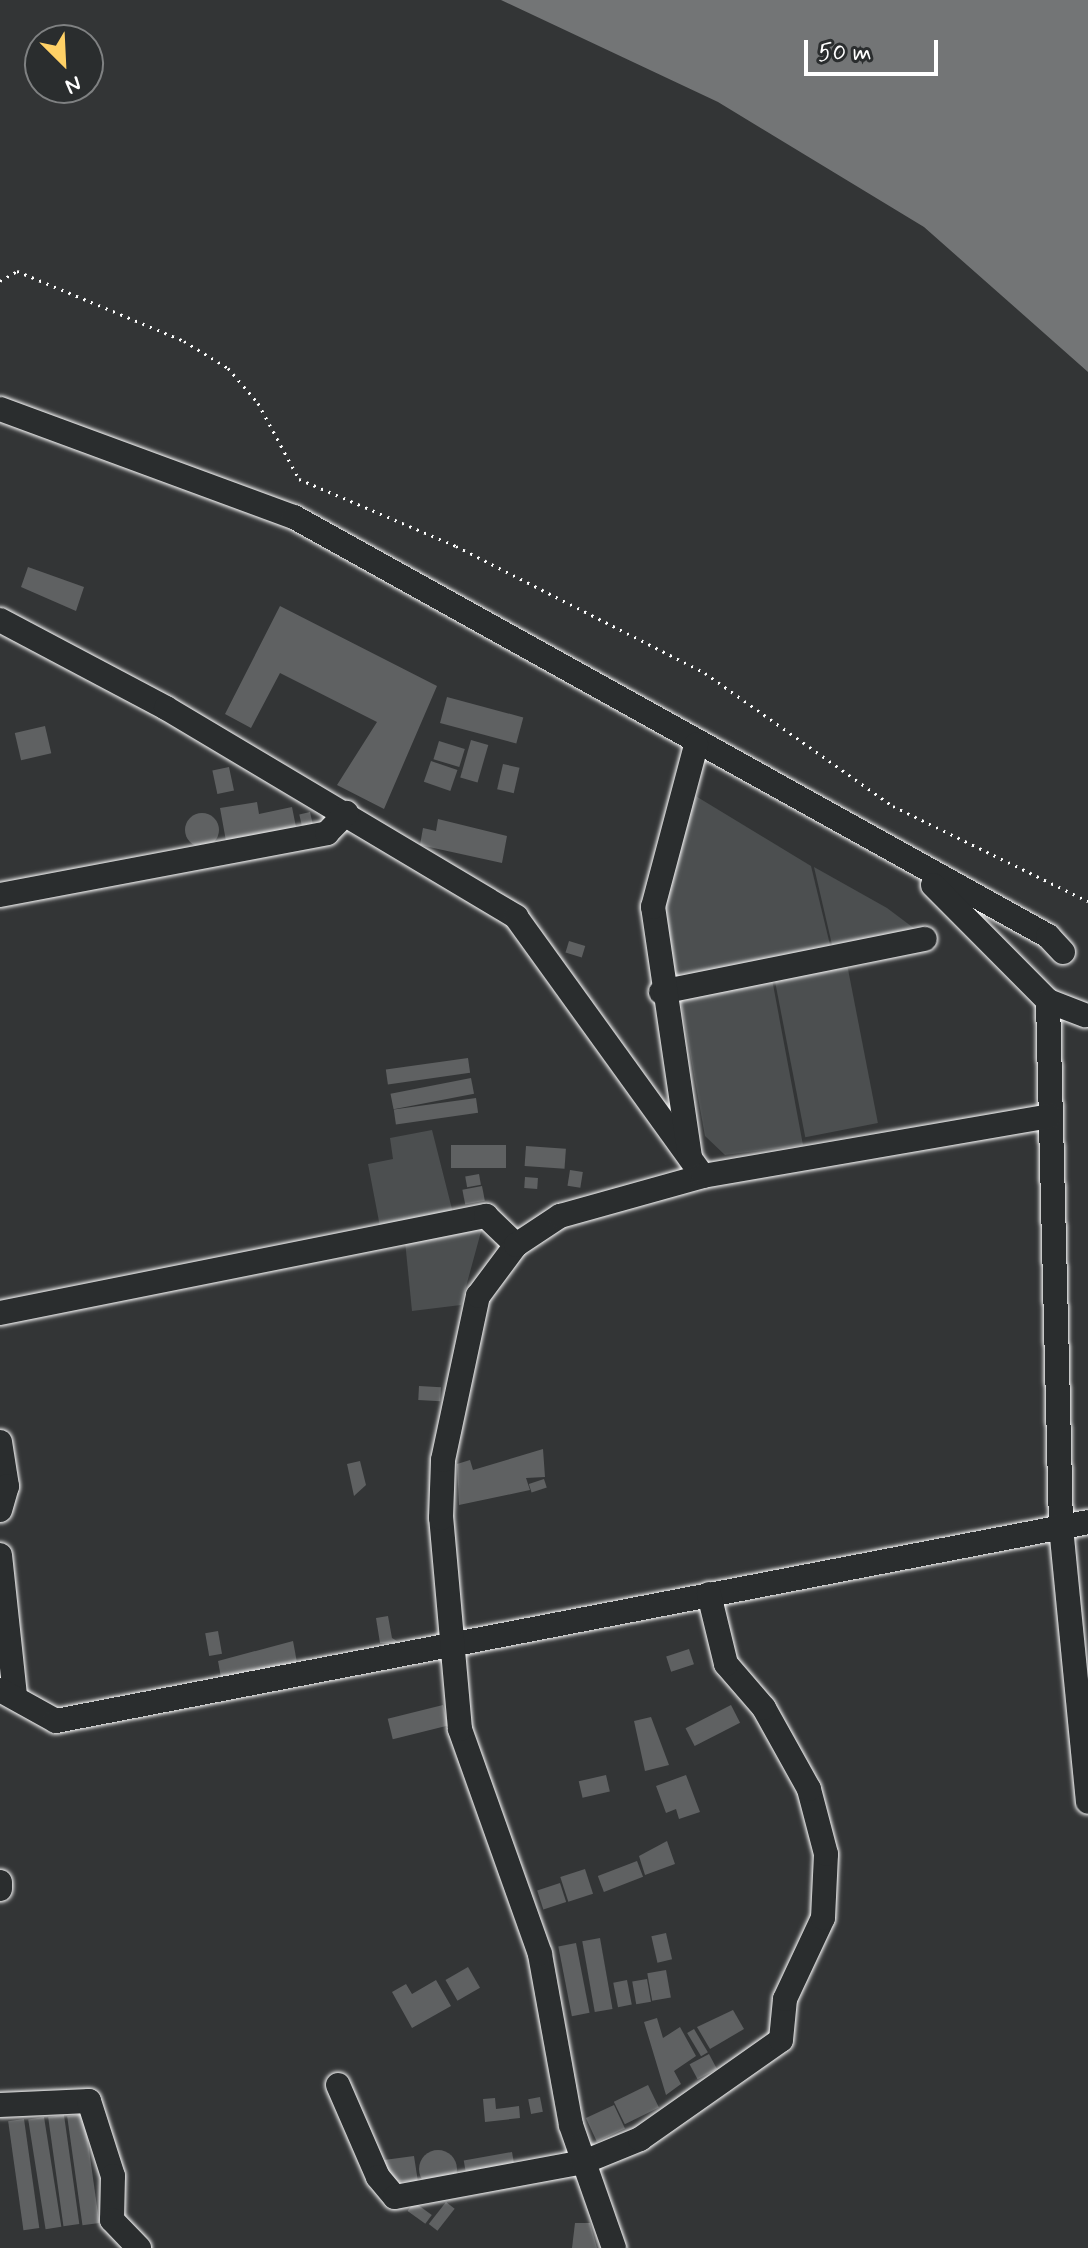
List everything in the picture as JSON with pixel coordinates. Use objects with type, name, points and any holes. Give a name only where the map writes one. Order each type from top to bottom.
[{"type":"street","points":[[0,409],[294,517],[917,869],[1048,936],[1063,952]]},
{"type":"street","points":[[0,620],[346,813],[516,917],[697,1169]]},
{"type":"street","points":[[696,745],[653,907],[661,992],[697,1169]]},
{"type":"street","points":[[0,895],[327,833],[346,813]]},
{"type":"street","points":[[917,869],[1048,1001],[1085,1015]]},
{"type":"street","points":[[661,992],[925,939]]},
{"type":"street","points":[[1048,1001],[1061,1527],[1088,1802]]},
{"type":"street","points":[[614,2248],[584,2162],[540,1954],[468,1762],[452,1644],[441,1518],[455,1382],[478,1296],[516,1245],[560,1216],[697,1169],[1050,1116]]},
{"type":"street","points":[[0,1313],[486,1216],[516,1245]]},
{"type":"street","points":[[0,1442],[7,1486],[0,1510]]},
{"type":"street","points":[[0,1555],[8,1693],[56,1721],[1088,1522]]},
{"type":"street","points":[[338,2085],[378,2177],[395,2197],[584,2162],[640,2139],[781,2040],[785,1999],[823,1918],[826,1854],[809,1789],[764,1708],[726,1664],[709,1594]]},
{"type":"street","points":[[0,1882],[0,1889]]},
{"type":"street","points":[[0,2105],[89,2101],[113,2176],[112,2220],[139,2248]]},
{"type":"path","points":[[0,281],[17,271],[184,341],[228,368],[258,403],[299,479],[456,546],[705,673],[893,806],[1088,901]]},
{"type":"shaded area","points":[[501,0],[1088,0],[1088,372],[924,227],[718,102]]},
{"type":"shaded area","points":[[694,795],[811,866],[831,949],[675,980],[665,909]]},
{"type":"shaded area","points":[[814,867],[887,908],[919,932],[833,949]]},
{"type":"shaded area","points":[[847,964],[878,1123],[805,1137],[774,978]]},
{"type":"shaded area","points":[[772,979],[803,1145],[725,1155],[705,1136],[680,997]]},
{"type":"shaded area","points":[[432,1130],[454,1217],[381,1232],[368,1164],[393,1159],[390,1138]]},
{"type":"shaded area","points":[[482,1228],[461,1305],[412,1311],[405,1241]]},
{"type":"building","points":[[28,567],[84,587],[76,611],[21,587]]},
{"type":"building","points":[[280,606],[437,686],[384,809],[337,785],[377,722],[280,673],[251,728],[225,714]]},
{"type":"building","points":[[447,697],[523,717],[516,744],[440,723]]},
{"type":"building","points":[[45,726],[51,753],[21,760],[15,733]]},
{"type":"building","points":[[471,740],[488,745],[478,782],[460,777]]},
{"type":"building","points":[[439,741],[465,749],[459,767],[433,759]]},
{"type":"building","points":[[431,761],[457,770],[450,791],[424,782]]},
{"type":"building","points":[[503,764],[520,768],[514,793],[497,789]]},
{"type":"building","points":[[229,767],[234,790],[217,794],[212,771]]},
{"type":"building","points":[[257,802],[259,814],[292,807],[296,827],[226,841],[220,808]]},
{"type":"building","points":[[310,812],[313,825],[302,827],[299,814]]},
{"type":"building","points":[[202,813],[214,818],[219,830],[214,842],[202,847],[190,842],[185,830],[190,818]]},
{"type":"building","points":[[438,819],[507,836],[502,863],[420,845],[423,828],[436,831]]},
{"type":"building","points":[[569,941],[585,946],[582,957],[565,952]]},
{"type":"building","points":[[468,1058],[470,1073],[388,1084],[386,1070]]},
{"type":"building","points":[[471,1078],[474,1094],[394,1109],[391,1094]]},
{"type":"building","points":[[476,1098],[478,1113],[396,1124],[394,1110]]},
{"type":"building","points":[[451,1145],[506,1145],[506,1168],[451,1168]]},
{"type":"building","points":[[526,1146],[566,1149],[565,1169],[525,1166]]},
{"type":"building","points":[[570,1170],[583,1172],[580,1188],[567,1186]]},
{"type":"building","points":[[479,1174],[481,1185],[467,1187],[465,1176]]},
{"type":"building","points":[[525,1177],[538,1178],[537,1189],[524,1188]]},
{"type":"building","points":[[482,1186],[485,1201],[465,1205],[462,1190]]},
{"type":"building","points":[[419,1386],[441,1387],[440,1401],[418,1400]]},
{"type":"building","points":[[543,1449],[545,1477],[526,1478],[530,1490],[459,1505],[457,1464],[470,1460],[473,1470]]},
{"type":"building","points":[[360,1461],[366,1485],[354,1496],[347,1464]]},
{"type":"building","points":[[544,1479],[547,1488],[532,1493],[529,1484]]},
{"type":"building","points":[[388,1616],[392,1638],[400,1643],[380,1643],[376,1618]]},
{"type":"building","points":[[218,1631],[222,1654],[209,1656],[205,1633]]},
{"type":"building","points":[[293,1641],[298,1668],[222,1683],[218,1661]]},
{"type":"building","points":[[689,1649],[694,1664],[671,1672],[666,1656]]},
{"type":"building","points":[[443,1705],[448,1725],[393,1739],[388,1719]]},
{"type":"building","points":[[731,1705],[740,1723],[695,1746],[686,1728]]},
{"type":"building","points":[[651,1717],[669,1765],[645,1771],[634,1721]]},
{"type":"building","points":[[606,1775],[610,1792],[583,1798],[579,1781]]},
{"type":"building","points":[[686,1775],[700,1812],[679,1819],[676,1809],[666,1813],[656,1786]]},
{"type":"building","points":[[667,1841],[675,1864],[645,1875],[639,1856]]},
{"type":"building","points":[[637,1861],[643,1877],[604,1892],[598,1876]]},
{"type":"building","points":[[585,1869],[593,1894],[568,1902],[560,1877]]},
{"type":"building","points":[[560,1883],[566,1902],[543,1909],[537,1890]]},
{"type":"building","points":[[666,1933],[672,1959],[657,1963],[651,1936]]},
{"type":"building","points":[[600,1938],[613,2009],[595,2012],[582,1941]]},
{"type":"building","points":[[576,1943],[590,2013],[572,2016],[558,1946]]},
{"type":"building","points":[[468,1967],[480,1988],[457,2001],[445,1980]]},
{"type":"building","points":[[666,1970],[671,1998],[652,2001],[647,1973]]},
{"type":"building","points":[[647,1979],[651,2002],[636,2004],[632,1982]]},
{"type":"building","points":[[436,1980],[451,2006],[412,2028],[392,1992],[406,1984],[412,1994]]},
{"type":"building","points":[[627,1980],[632,2005],[618,2007],[613,1983]]},
{"type":"building","points":[[733,2010],[744,2029],[710,2049],[697,2027]]},
{"type":"building","points":[[657,2018],[663,2038],[680,2027],[696,2056],[674,2071],[681,2084],[666,2095],[644,2022]]},
{"type":"building","points":[[694,2029],[708,2052],[701,2056],[687,2033]]},
{"type":"building","points":[[709,2054],[717,2069],[698,2079],[690,2064]]},
{"type":"building","points":[[648,2085],[659,2107],[625,2124],[614,2102]]},
{"type":"building","points":[[540,2097],[543,2112],[531,2114],[528,2099]]},
{"type":"building","points":[[495,2098],[496,2109],[519,2106],[520,2118],[485,2122],[483,2099]]},
{"type":"building","points":[[614,2105],[625,2129],[597,2142],[586,2118]]},
{"type":"building","points":[[84,2114],[99,2223],[82,2225],[67,2116]]},
{"type":"building","points":[[64,2115],[79,2224],[63,2226],[48,2117]]},
{"type":"building","points":[[44,2117],[61,2227],[46,2229],[28,2120]]},
{"type":"building","points":[[24,2119],[39,2228],[23,2230],[8,2121]]},
{"type":"building","points":[[438,2150],[451,2156],[457,2169],[451,2182],[438,2188],[425,2182],[419,2169],[425,2156]]},
{"type":"building","points":[[512,2152],[516,2174],[468,2182],[464,2161]]},
{"type":"building","points":[[414,2156],[418,2182],[391,2181],[384,2160]]},
{"type":"building","points":[[414,2202],[432,2215],[425,2224],[408,2211]]},
{"type":"building","points":[[446,2202],[455,2209],[437,2231],[429,2224]]},
{"type":"building","points":[[575,2223],[590,2223],[597,2248],[572,2248]]}]
